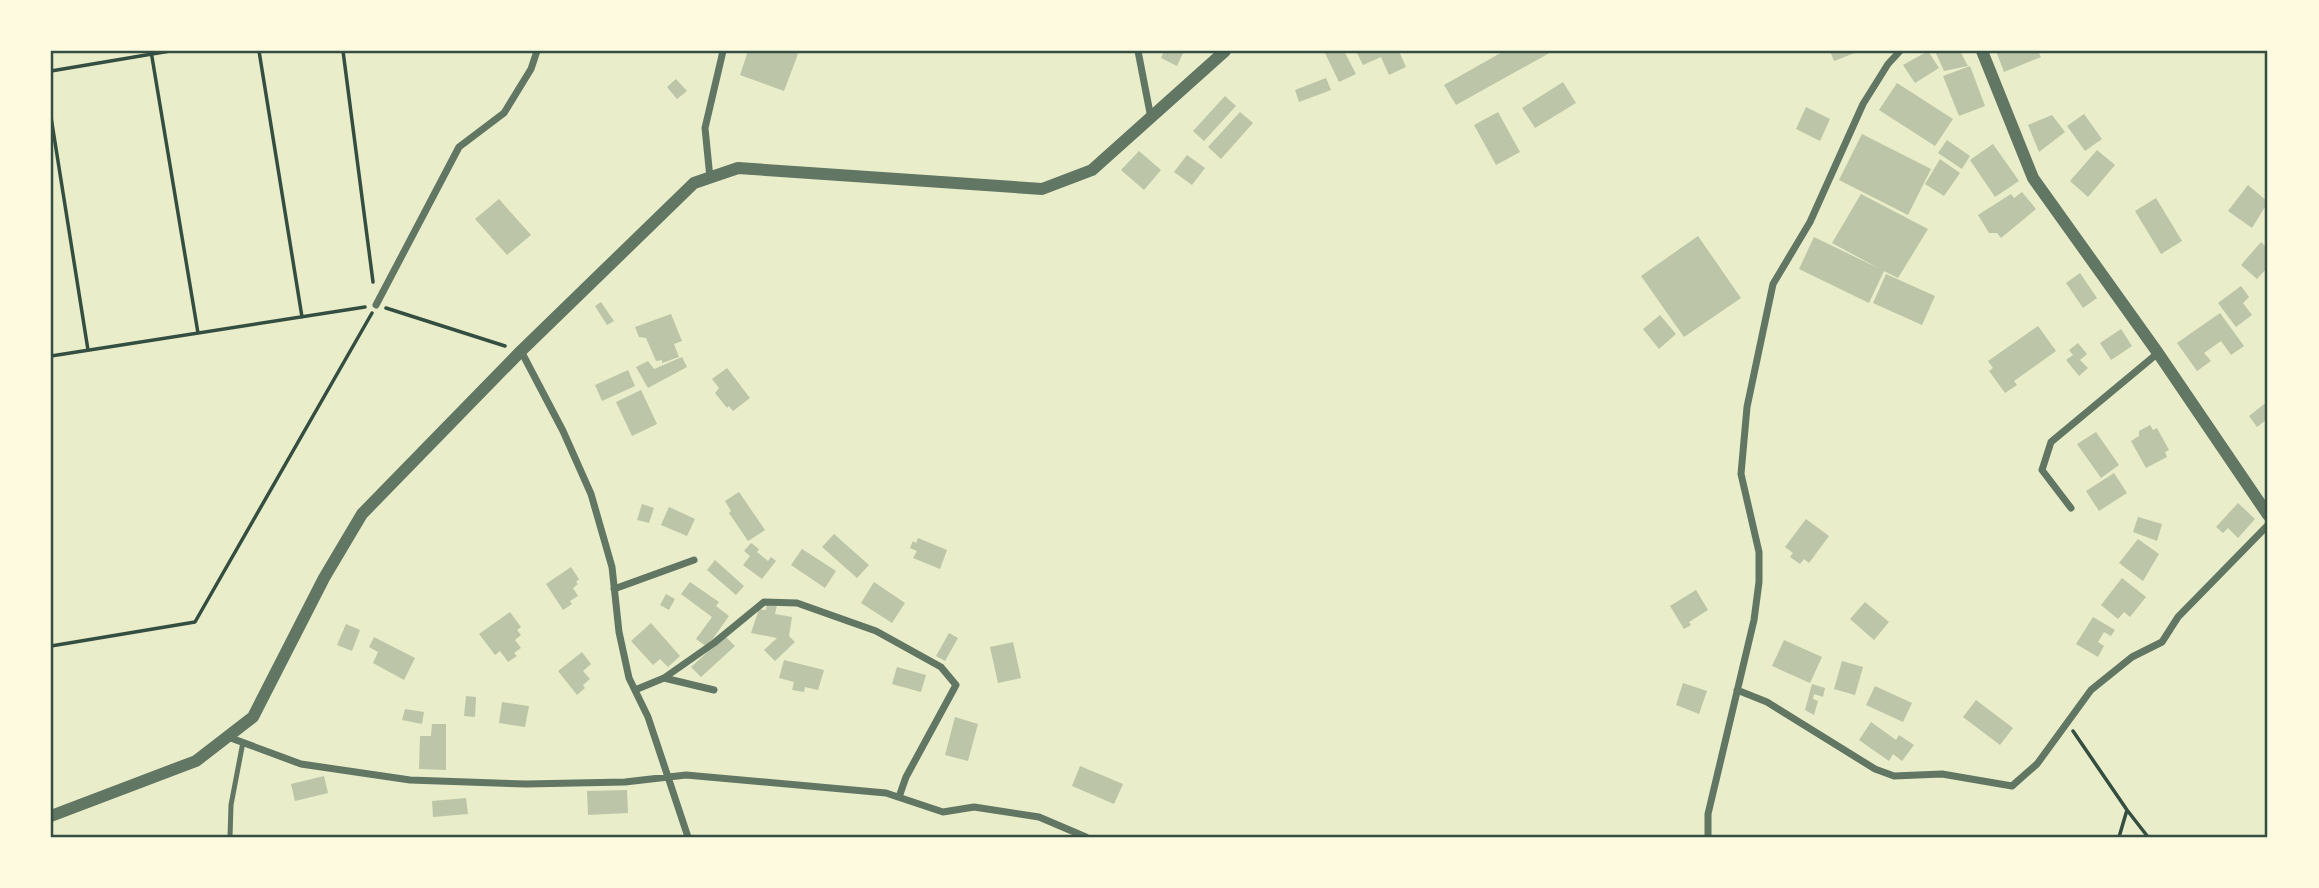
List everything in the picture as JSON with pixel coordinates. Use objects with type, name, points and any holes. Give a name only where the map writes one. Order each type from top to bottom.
[{"type":"street","points":[[376,305],[459,147],[504,113],[531,69],[537,51]]},
{"type":"street","points":[[710,178],[705,128],[723,51]]},
{"type":"street","points":[[1138,51],[1151,118]]},
{"type":"street","points":[[1708,837],[1709,814],[1754,620],[1759,582],[1759,552],[1741,474],[1747,407],[1773,284],[1810,222],[1863,103],[1888,64],[1900,51]]},
{"type":"street","points":[[1982,51],[2033,177],[2158,353],[2268,515]]},
{"type":"street","points":[[51,816],[196,761],[253,717],[324,578],[362,514],[521,351],[694,183],[738,168],[1042,189],[1092,170],[1220,53]]},
{"type":"street","points":[[521,351],[564,431],[592,495],[612,567],[618,632],[629,678],[648,717],[688,837]]},
{"type":"street","points":[[2071,508],[2042,470],[2051,442],[2158,353]]},
{"type":"street","points":[[1737,690],[1767,702],[1875,769],[1894,776],[1942,774],[2012,786],[2036,764],[2091,690],[2132,657],[2162,642],[2178,617],[2268,525]]},
{"type":"street","points":[[614,589],[694,560]]},
{"type":"street","points":[[635,690],[664,678],[714,643],[764,602],[797,603],[876,631],[941,667],[956,685],[906,777],[899,797]]},
{"type":"street","points":[[664,678],[714,690]]},
{"type":"street","points":[[228,736],[301,764],[410,779],[526,785],[625,782],[699,776],[886,793],[943,812],[974,807],[1039,817],[1086,837]]},
{"type":"lane","points":[[230,837],[231,805],[243,742]]},
{"type":"path","points":[[51,71],[151,52],[170,51]]},
{"type":"path","points":[[259,51],[302,317]]},
{"type":"path","points":[[51,646],[195,622],[376,305],[343,51]]},
{"type":"path","points":[[151,52],[198,333]]},
{"type":"path","points":[[51,117],[88,350]]},
{"type":"path","points":[[51,356],[376,305],[521,351]]},
{"type":"path","points":[[2066,722],[2148,837]]},
{"type":"path","points":[[2119,837],[2127,810]]},
{"type":"building","points":[[748,51],[790,51],[798,54],[784,91],[740,75]]},
{"type":"building","points":[[1164,51],[1184,51],[1177,66],[1161,58]]},
{"type":"building","points":[[1324,51],[1344,51],[1356,74],[1339,82]]},
{"type":"building","points":[[1356,51],[1399,51],[1406,67],[1389,75],[1381,57],[1363,65]]},
{"type":"building","points":[[1504,51],[1553,51],[1456,105],[1444,85]]},
{"type":"building","points":[[1830,51],[1860,51],[1834,61]]},
{"type":"building","points":[[1928,51],[1939,68],[1915,83],[1903,65]]},
{"type":"building","points":[[1935,51],[1960,51],[1968,66],[1944,71]]},
{"type":"building","points":[[1996,51],[2038,51],[2041,57],[2004,72]]},
{"type":"building","points":[[1970,66],[1985,106],[1959,116],[1943,76]]},
{"type":"building","points":[[1326,78],[1331,90],[1299,102],[1295,90]]},
{"type":"building","points":[[676,79],[687,91],[677,99],[667,87]]},
{"type":"building","points":[[1563,82],[1576,103],[1535,128],[1522,108]]},
{"type":"building","points":[[1897,83],[1953,119],[1935,146],[1879,110]]},
{"type":"building","points":[[1225,96],[1236,106],[1204,141],[1193,131]]},
{"type":"building","points":[[1806,107],[1830,119],[1820,141],[1796,129]]},
{"type":"building","points":[[1240,112],[1253,123],[1221,159],[1208,147]]},
{"type":"building","points":[[1498,112],[1520,152],[1496,165],[1474,125]]},
{"type":"building","points":[[2084,114],[2102,139],[2085,151],[2067,126]]},
{"type":"building","points":[[2052,115],[2065,132],[2039,152],[2028,125]]},
{"type":"building","points":[[1862,134],[1931,169],[1908,215],[1839,180]]},
{"type":"building","points":[[1947,140],[1970,156],[1962,169],[1938,153]]},
{"type":"building","points":[[1993,144],[2019,181],[1995,197],[1970,160]]},
{"type":"building","points":[[2097,150],[2115,165],[2088,197],[2070,181]]},
{"type":"building","points":[[1139,151],[1161,170],[1144,190],[1121,170]]},
{"type":"building","points":[[1187,155],[1205,168],[1192,185],[1174,172]]},
{"type":"building","points":[[1940,159],[1960,173],[1944,196],[1925,184]]},
{"type":"building","points":[[2248,185],[2268,202],[2252,228],[2228,211]]},
{"type":"building","points":[[2022,192],[2036,209],[2001,238],[1997,233],[1989,233],[1978,215],[2011,194],[2014,198]]},
{"type":"building","points":[[1861,194],[1928,229],[1898,278],[1884,271],[1869,303],[1799,269],[1814,237],[1880,269],[1832,243]]},
{"type":"building","points":[[2156,198],[2182,241],[2161,254],[2135,211]]},
{"type":"building","points":[[499,199],[531,235],[507,255],[475,219]]},
{"type":"building","points":[[1698,236],[1741,298],[1684,337],[1641,276]]},
{"type":"building","points":[[2261,242],[2268,249],[2268,267],[2257,279],[2241,265]]},
{"type":"building","points":[[2080,273],[2097,298],[2083,308],[2066,283]]},
{"type":"building","points":[[1886,274],[1935,296],[1922,325],[1873,303]]},
{"type":"building","points":[[2241,286],[2249,297],[2243,303],[2252,315],[2236,327],[2218,303]]},
{"type":"building","points":[[601,302],[614,321],[607,325],[595,306]]},
{"type":"building","points":[[2220,313],[2244,346],[2231,355],[2221,341],[2204,353],[2211,361],[2197,371],[2177,343]]},
{"type":"building","points":[[671,314],[682,341],[674,344],[679,357],[662,363],[662,360],[656,361],[646,338],[639,337],[635,327]]},
{"type":"building","points":[[1660,315],[1676,334],[1659,349],[1643,329]]},
{"type":"building","points":[[2038,326],[2056,351],[2014,381],[2017,385],[2005,393],[1989,371],[1993,368],[1988,361]]},
{"type":"building","points":[[2121,329],[2132,346],[2111,360],[2100,343]]},
{"type":"building","points":[[2078,343],[2087,354],[2080,360],[2088,368],[2079,376],[2066,360],[2073,355],[2069,350]]},
{"type":"building","points":[[682,357],[687,367],[648,388],[636,367],[648,361],[654,369]]},
{"type":"building","points":[[727,368],[750,398],[733,411],[729,406],[727,408],[715,393],[719,388],[712,379]]},
{"type":"building","points":[[628,370],[635,386],[602,401],[595,385]]},
{"type":"building","points":[[641,390],[657,424],[632,436],[616,402]]},
{"type":"building","points":[[2268,401],[2268,422],[2266,420],[2257,427],[2249,416]]},
{"type":"building","points":[[2150,425],[2153,430],[2157,428],[2169,450],[2165,452],[2167,457],[2146,468],[2131,441],[2139,436],[2139,431]]},
{"type":"building","points":[[2096,432],[2119,465],[2101,478],[2077,444]]},
{"type":"building","points":[[2114,473],[2127,493],[2099,511],[2086,491]]},
{"type":"building","points":[[739,492],[765,530],[748,541],[729,513],[731,511],[725,501]]},
{"type":"building","points":[[2238,503],[2255,519],[2238,538],[2228,528],[2223,533],[2216,527]]},
{"type":"building","points":[[642,504],[654,508],[649,523],[637,520]]},
{"type":"building","points":[[669,507],[695,519],[687,536],[661,525]]},
{"type":"building","points":[[2138,517],[2162,524],[2157,541],[2133,532]]},
{"type":"building","points":[[1806,519],[1829,536],[1809,563],[1804,559],[1800,564],[1790,557],[1793,553],[1785,547]]},
{"type":"building","points":[[834,534],[869,565],[857,578],[822,547]]},
{"type":"building","points":[[918,538],[947,550],[940,569],[913,558],[917,551],[910,548]]},
{"type":"building","points":[[2138,539],[2159,554],[2143,581],[2119,563]]},
{"type":"building","points":[[751,543],[768,561],[771,557],[776,561],[762,579],[743,565],[750,556],[744,551]]},
{"type":"building","points":[[802,549],[836,571],[825,588],[791,565]]},
{"type":"building","points":[[715,560],[744,586],[736,595],[707,570]]},
{"type":"building","points":[[571,567],[579,579],[573,588],[578,596],[563,610],[546,584]]},
{"type":"building","points":[[2122,578],[2146,597],[2130,617],[2124,612],[2118,619],[2101,605]]},
{"type":"building","points":[[690,582],[719,602],[716,606],[729,616],[707,647],[696,639],[712,617],[681,594]]},
{"type":"building","points":[[874,582],[905,603],[892,623],[861,603]]},
{"type":"building","points":[[1696,590],[1708,610],[1689,622],[1691,625],[1684,629],[1670,606]]},
{"type":"building","points":[[666,594],[675,599],[669,610],[660,605]]},
{"type":"building","points":[[1865,602],[1889,622],[1874,640],[1850,619]]},
{"type":"building","points":[[767,603],[777,605],[775,614],[792,617],[789,636],[795,642],[775,661],[764,650],[777,638],[751,633],[759,609],[766,610]]},
{"type":"building","points":[[510,612],[521,627],[517,630],[521,635],[515,640],[521,648],[514,653],[517,656],[508,662],[500,651],[495,655],[479,634]]},
{"type":"building","points":[[2093,617],[2115,630],[2111,636],[2104,632],[2098,642],[2104,646],[2098,657],[2076,644]]},
{"type":"building","points":[[651,623],[680,656],[668,667],[660,659],[653,665],[631,641]]},
{"type":"building","points":[[346,624],[360,630],[352,651],[337,645]]},
{"type":"building","points":[[949,633],[958,638],[945,661],[936,656]]},
{"type":"building","points":[[725,636],[735,646],[701,677],[691,667]]},
{"type":"building","points":[[374,637],[415,658],[404,680],[373,663],[378,652],[369,647]]},
{"type":"building","points":[[1784,640],[1822,657],[1810,683],[1772,666]]},
{"type":"building","points":[[1013,642],[1021,678],[998,683],[990,647]]},
{"type":"building","points":[[582,652],[591,664],[583,671],[590,679],[577,695],[558,671]]},
{"type":"building","points":[[784,660],[824,670],[818,690],[805,687],[804,692],[792,690],[794,682],[779,678]]},
{"type":"building","points":[[1842,661],[1863,667],[1855,695],[1834,689]]},
{"type":"building","points":[[897,667],[926,675],[921,692],[892,684]]},
{"type":"building","points":[[1683,683],[1707,691],[1699,714],[1676,705]]},
{"type":"building","points":[[1812,684],[1825,688],[1823,697],[1814,694],[1813,699],[1818,701],[1814,715],[1805,710]]},
{"type":"building","points":[[1875,686],[1912,703],[1903,722],[1866,705]]},
{"type":"building","points":[[466,696],[476,697],[475,717],[464,716]]},
{"type":"building","points":[[1976,700],[2013,728],[2000,745],[1963,717]]},
{"type":"building","points":[[502,702],[529,706],[525,727],[499,723]]},
{"type":"building","points":[[405,709],[424,712],[422,724],[402,720]]},
{"type":"building","points":[[955,717],[978,724],[968,761],[945,755]]},
{"type":"building","points":[[1871,722],[1896,740],[1899,735],[1914,745],[1902,761],[1893,754],[1889,761],[1859,740]]},
{"type":"building","points":[[432,724],[446,724],[446,770],[419,769],[420,736],[431,736]]},
{"type":"building","points":[[1080,766],[1123,784],[1114,804],[1072,786]]},
{"type":"building","points":[[324,776],[328,793],[295,801],[291,784]]},
{"type":"building","points":[[627,790],[628,813],[588,815],[587,791]]},
{"type":"building","points":[[466,798],[468,814],[433,817],[432,801]]}]
